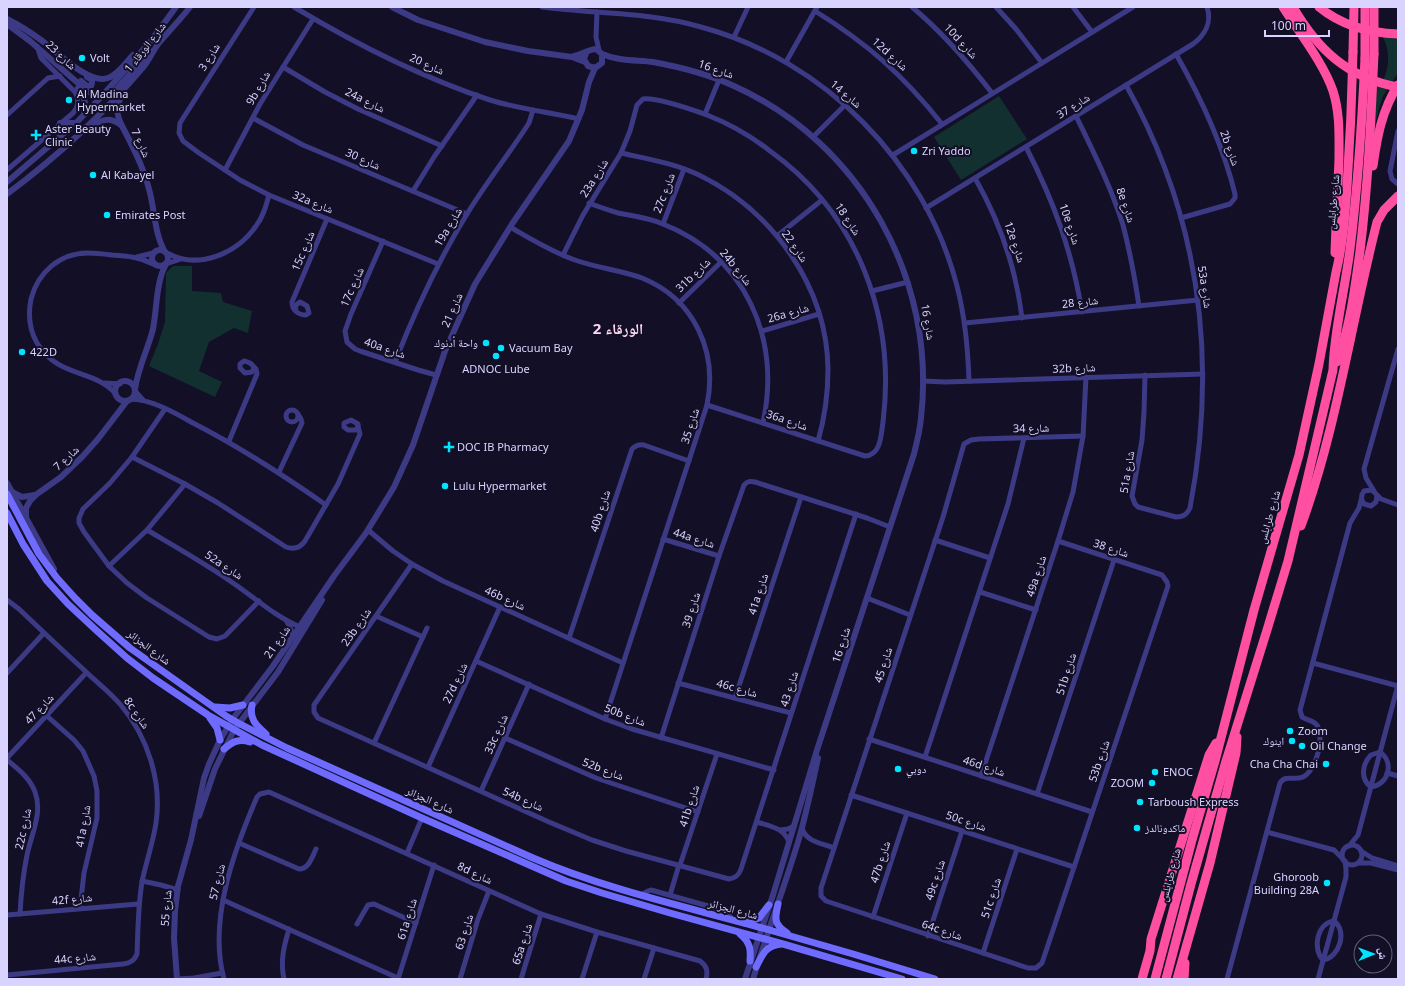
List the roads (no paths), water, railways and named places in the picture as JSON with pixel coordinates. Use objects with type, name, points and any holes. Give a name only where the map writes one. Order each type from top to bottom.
[{"type":"highway","points":[[1283,7],[1322,68],[1336,102],[1339,133],[1338,204],[1335,252],[1336,272]]},
{"type":"highway","points":[[1293,7],[1309,32],[1332,57],[1360,75],[1386,84],[1398,86],[1384,112],[1379,130],[1364,218],[1357,275],[1341,349],[1333,370]]},
{"type":"highway","points":[[1319,7],[1336,18],[1356,27],[1381,33],[1398,34]]},
{"type":"highway","name":"شارع طرابلس","points":[[1155,979],[1254,610],[1298,455],[1318,371],[1341,252],[1346,205],[1351,121],[1354,7]]},
{"type":"highway","points":[[1364,218],[1374,54],[1369,8]]},
{"type":"highway","name":"شارع طرابلس","points":[[1166,979],[1226,761],[1288,561],[1333,370],[1334,348],[1354,218],[1362,127],[1364,58],[1369,8]]},
{"type":"highway","points":[[1288,561],[1308,507],[1330,429],[1341,386],[1377,222],[1384,210],[1396,198]]},
{"type":"highway","points":[[1177,979],[1217,835],[1236,753],[1237,726]]},
{"type":"highway","points":[[1137,979],[1144,953],[1151,939],[1209,755],[1221,735]]},
{"type":"highway","points":[[1142,979],[1150,951],[1151,939]]},
{"type":"highway","points":[[1184,979],[1187,943]]},
{"type":"main road","name":"شارع الجزائر","points":[[9,493],[39,554],[57,578],[92,615],[130,648],[235,722],[287,748],[550,865],[604,885],[794,937],[935,979]]},
{"type":"main road","name":"شارع الجزائر","points":[[7,513],[10,522],[23,544],[53,588],[68,604],[127,658],[153,678],[208,715],[262,745],[546,873],[584,887],[902,979]]},
{"type":"main road","points":[[214,707],[226,708],[243,705]]},
{"type":"main road","points":[[252,705],[251,713],[253,720],[269,739]]},
{"type":"main road","points":[[208,715],[217,728],[220,740]]},
{"type":"main road","points":[[224,749],[230,744],[239,740],[262,745]]},
{"type":"main road","points":[[778,904],[776,917],[777,924],[781,929],[794,937]]},
{"type":"main road","points":[[743,923],[759,918],[770,905]]},
{"type":"main road","points":[[734,931],[745,938],[749,944],[751,950],[750,961]]},
{"type":"main road","points":[[756,967],[767,948],[774,945],[783,944]]},
{"type":"street","name":"شارع الورقاء 1","points":[[7,182],[84,115],[150,42],[176,7]]},
{"type":"street","name":"شارع الورقاء 1","points":[[7,194],[53,158],[85,130],[125,88],[190,7]]},
{"type":"street","name":"شارع 3","points":[[188,144],[182,139],[179,133],[179,127],[182,119],[254,7]]},
{"type":"street","name":"شارع 20","points":[[294,7],[394,60],[449,85],[504,104],[560,115],[578,121]]},
{"type":"street","points":[[392,7],[425,23],[485,42],[528,51],[572,57],[596,68],[602,63],[596,37],[598,12]]},
{"type":"street","name":"شارع 14","points":[[542,7],[633,14],[701,26],[734,37],[760,48],[786,62],[806,75],[844,104],[869,128],[893,155],[926,208],[944,247],[952,270],[965,323],[969,381]]},
{"type":"street","points":[[734,37],[748,7]]},
{"type":"street","name":"10d شارع","points":[[912,7],[956,48],[992,93]]},
{"type":"street","points":[[996,7],[1016,29],[1042,63]]},
{"type":"street","points":[[1073,7],[1092,32]]},
{"type":"street","points":[[893,155],[1133,7]]},
{"type":"street","name":"شارع 37","points":[[926,208],[1193,44],[1204,34],[1209,19],[1207,7]]},
{"type":"street","points":[[786,62],[816,9]]},
{"type":"street","name":"12d شارع","points":[[816,9],[879,56],[912,89],[942,124]]},
{"type":"street","name":"9b شارع","points":[[225,170],[252,118],[313,18]]},
{"type":"street","name":"شارع 23","points":[[7,19],[35,36],[69,64],[81,71],[102,79],[113,76],[137,51],[150,42]]},
{"type":"street","name":"شارع 23","points":[[7,24],[37,46],[87,91],[94,95],[102,96]]},
{"type":"street","points":[[586,64],[584,59],[596,37]]},
{"type":"street","points":[[7,170],[74,111],[78,101],[75,92],[40,56],[37,46]]},
{"type":"street","points":[[102,96],[114,92],[144,58],[155,50]]},
{"type":"street","points":[[572,57],[588,51],[600,52]]},
{"type":"street","name":"شارع 16","points":[[600,52],[618,59],[667,65],[717,79],[734,86],[767,104],[783,114],[814,138],[850,175],[876,210],[893,244],[908,280],[919,326],[922,348],[923,383],[921,420],[914,454],[817,750],[770,905],[765,929]]},
{"type":"street","name":"2b شارع","points":[[1176,54],[1191,80],[1207,114],[1235,194],[1235,198],[1230,204],[1181,218]]},
{"type":"street","points":[[48,56],[64,67],[86,86],[92,85],[91,78],[76,71],[69,64]]},
{"type":"street","name":"شارع 16","points":[[602,63],[618,59]]},
{"type":"street","name":"شارع 21","points":[[586,64],[589,82]]},
{"type":"street","points":[[48,78],[49,65]]},
{"type":"street","name":"24a شارع","points":[[283,67],[325,92],[358,109],[442,146]]},
{"type":"street","name":"شارع 21","points":[[235,722],[243,705],[293,638],[367,531],[394,487],[407,459],[436,376],[455,328],[475,284],[511,225],[562,152],[578,121],[585,101],[589,82],[596,68]]},
{"type":"street","points":[[7,114],[48,78],[60,76]]},
{"type":"street","points":[[70,77],[84,98],[86,106],[84,115]]},
{"type":"street","points":[[705,114],[717,79]]},
{"type":"street","name":"53a شارع","points":[[1126,85],[1152,137],[1168,177],[1181,218],[1192,265],[1198,300],[1202,337],[1203,374],[1201,441],[1191,503]]},
{"type":"street","name":"شارع 7","points":[[125,88],[116,108],[122,126],[136,153],[147,182],[155,214],[158,238],[166,253]]},
{"type":"street","points":[[413,191],[477,95]]},
{"type":"street","name":"شارع 18","points":[[636,109],[639,102],[647,99],[679,106],[705,114],[739,130],[771,151],[796,171],[822,200],[839,223],[852,243],[862,264],[872,291],[884,343],[886,381],[882,426],[877,450],[870,456],[861,455]]},
{"type":"street","points":[[814,138],[844,104]]},
{"type":"street","name":"23a شارع","points":[[563,255],[576,226],[621,153],[630,131],[636,109]]},
{"type":"street","name":"19a شارع","points":[[395,362],[412,318],[438,264],[467,214],[529,123],[533,110]]},
{"type":"street","name":"8e شارع","points":[[1076,116],[1104,175],[1123,225],[1136,282],[1139,306]]},
{"type":"street","name":"شارع 30","points":[[252,118],[303,145],[467,214]]},
{"type":"street","name":"شارع 7","points":[[85,130],[104,119],[113,120],[122,126]]},
{"type":"street","points":[[60,123],[76,122]]},
{"type":"street","points":[[1398,131],[1390,170],[1392,179],[1398,184]]},
{"type":"street","name":"32a شارع","points":[[188,144],[225,170],[270,195],[438,264]]},
{"type":"street","name":"10e شارع","points":[[1026,147],[1048,193],[1064,233],[1075,274],[1082,312]]},
{"type":"street","name":"شارع 22","points":[[621,153],[666,163],[684,169],[714,183],[737,198],[754,212],[777,236],[791,254],[812,293],[824,331],[828,368],[826,405],[818,441]]},
{"type":"street","name":"27c شارع","points":[[663,224],[684,169]]},
{"type":"street","name":"12e شارع","points":[[975,178],[994,214],[1003,236],[1016,283],[1022,318]]},
{"type":"street","points":[[134,257],[153,253],[159,250],[182,259],[197,260],[214,257],[224,253],[238,245],[250,234],[264,212],[270,195]]},
{"type":"street","points":[[777,236],[822,200]]},
{"type":"street","name":"24b شارع","points":[[590,203],[607,210],[663,224],[696,240],[721,262],[742,288],[757,316],[762,331],[767,357],[769,378],[763,423]]},
{"type":"street","name":"15c شارع","points":[[296,311],[292,307],[292,302],[327,219]]},
{"type":"street","name":"شارع 35","points":[[511,225],[527,236],[563,255],[585,264],[630,274],[644,279],[662,289],[679,303],[694,321],[700,331],[710,367],[710,385],[707,404],[605,719]]},
{"type":"street","name":"شارع 7","points":[[153,253],[158,238]]},
{"type":"street","name":"17c شارع","points":[[347,342],[345,331],[356,300],[383,242]]},
{"type":"street","points":[[139,372],[126,382],[120,384],[104,383],[63,368],[54,362],[46,355],[36,341],[31,330],[29,315],[35,287],[44,273],[52,266],[66,257],[77,254],[88,253],[134,257],[160,267],[182,259]]},
{"type":"street","points":[[153,253],[151,258],[160,279]]},
{"type":"street","points":[[129,400],[134,395],[139,372],[153,327],[160,279],[168,258],[166,253]]},
{"type":"street","name":"31b شارع","points":[[679,303],[721,262]]},
{"type":"street","points":[[872,291],[908,280]]},
{"type":"street","points":[[297,290],[298,297],[302,303],[309,308],[308,314],[302,315],[296,311],[296,304],[300,302],[302,303]]},
{"type":"street","name":"شارع 28","points":[[965,323],[1198,300]]},
{"type":"street","name":"26a شارع","points":[[762,331],[819,314]]},
{"type":"street","name":"40a شارع","points":[[347,342],[355,349],[436,376]]},
{"type":"street","points":[[1398,349],[1364,472],[1366,478],[1376,493],[1384,500],[1398,506]]},
{"type":"street","points":[[229,442],[253,385],[257,374],[256,369],[253,366],[247,362],[242,362],[240,364],[240,368],[248,373],[253,385]]},
{"type":"street","points":[[248,373],[252,372],[254,368],[253,366]]},
{"type":"street","name":"32b شارع","points":[[923,383],[1203,374]]},
{"type":"street","name":"51a شارع","points":[[1145,375],[1143,426],[1133,500],[1138,507],[1176,517],[1185,515],[1188,512],[1191,503]]},
{"type":"street","name":"49a شارع","points":[[981,776],[1036,610],[1076,480],[1083,436],[1086,377]]},
{"type":"street","points":[[126,382],[131,383],[144,400]]},
{"type":"street","points":[[104,383],[121,400],[144,400],[165,409],[229,442],[279,472],[326,505]]},
{"type":"street","points":[[118,412],[116,390],[120,384]]},
{"type":"street","name":"شارع 7","points":[[26,520],[27,506],[37,494],[61,477],[82,457],[129,400]]},
{"type":"street","name":"36a شارع","points":[[707,404],[861,455]]},
{"type":"street","points":[[165,409],[132,457],[110,483],[83,509],[79,518],[81,528],[109,566],[137,591],[213,639],[225,636],[259,601]]},
{"type":"street","points":[[279,472],[302,423],[298,414],[292,410],[286,412],[286,418],[292,422],[296,428],[296,434]]},
{"type":"street","points":[[292,422],[298,418],[298,414]]},
{"type":"street","points":[[132,457],[185,484],[232,512],[281,545],[295,549],[303,544],[326,505],[343,474],[360,434],[358,424],[354,421],[346,421],[344,423],[344,427],[351,431],[356,441]]},
{"type":"street","points":[[351,431],[356,430],[358,426]]},
{"type":"street","name":"شارع 34","points":[[979,439],[1083,436]]},
{"type":"street","points":[[925,757],[1008,504],[1024,438]]},
{"type":"street","name":"شارع 45","points":[[830,903],[823,899],[820,892],[950,494],[962,448],[967,441],[979,439]]},
{"type":"street","name":"40b شارع","points":[[569,638],[632,449],[640,444],[689,461]]},
{"type":"street","points":[[1227,979],[1281,781],[1286,778],[1299,778],[1306,775],[1312,767],[1318,752],[1319,736],[1317,726],[1313,722],[1302,717],[1300,713],[1350,523],[1362,500],[1366,478]]},
{"type":"street","name":"شارع 39","points":[[660,738],[719,556],[744,485],[751,481],[801,497]]},
{"type":"street","points":[[7,483],[9,493],[26,520],[57,578]]},
{"type":"street","points":[[109,566],[147,530],[185,484]]},
{"type":"street","points":[[1364,491],[1369,490],[1376,493]]},
{"type":"street","points":[[9,493],[22,497],[37,494]]},
{"type":"street","points":[[1375,504],[1378,500],[1376,493]]},
{"type":"street","points":[[801,497],[891,526]]},
{"type":"street","name":"41a شارع","points":[[735,698],[801,497]]},
{"type":"street","points":[[1362,500],[1364,504],[1369,506]]},
{"type":"street","points":[[1358,510],[1383,503],[1398,506]]},
{"type":"street","name":"شارع 43","points":[[741,869],[856,514]]},
{"type":"street","name":"52a شارع","points":[[147,530],[204,564],[286,621],[300,627]]},
{"type":"street","name":"46b شارع","points":[[367,531],[412,564],[443,581],[623,663]]},
{"type":"street","name":"44a شارع","points":[[663,539],[719,556]]},
{"type":"street","points":[[935,540],[990,558]]},
{"type":"street","name":"شارع 38","points":[[1058,541],[1158,574]]},
{"type":"street","name":"51b شارع","points":[[1037,794],[1114,560]]},
{"type":"street","name":"23b شارع","points":[[316,702],[412,564]]},
{"type":"street","name":"شارع 21","points":[[235,722],[252,705],[278,672],[295,646],[336,574]]},
{"type":"street","name":"53b شارع","points":[[1044,959],[1167,590],[1167,582],[1165,578],[1158,574]]},
{"type":"street","points":[[980,592],[1036,610]]},
{"type":"street","name":"8c شارع","points":[[7,600],[19,609],[110,694],[129,715],[143,739],[153,766],[157,794],[156,822],[138,904],[137,950]]},
{"type":"street","points":[[867,600],[910,615]]},
{"type":"street","name":"27d شارع","points":[[428,767],[500,607]]},
{"type":"street","points":[[376,616],[423,637]]},
{"type":"street","points":[[286,621],[291,629],[293,638]]},
{"type":"street","points":[[295,646],[295,643],[302,632],[300,627]]},
{"type":"street","points":[[374,743],[427,628]]},
{"type":"street","points":[[7,673],[44,633]]},
{"type":"street","name":"50b شارع","points":[[476,661],[605,719],[632,729],[774,770]]},
{"type":"street","points":[[1313,663],[1398,686],[1358,835],[1362,856],[1346,877]]},
{"type":"street","name":"شارع 47","points":[[7,759],[86,673]]},
{"type":"street","name":"46c شارع","points":[[678,683],[791,713]]},
{"type":"street","name":"33c شارع","points":[[481,791],[529,684]]},
{"type":"street","name":"54b شارع","points":[[316,702],[313,708],[318,718],[592,840],[626,851],[730,879],[735,878],[741,869]]},
{"type":"street","name":"41a شارع","points":[[47,716],[74,740],[83,751],[94,776],[97,791],[97,818],[84,873],[80,908]]},
{"type":"street","name":"شارع 55","points":[[177,979],[174,938],[178,888],[191,840],[204,778],[220,740],[235,722]]},
{"type":"street","name":"شارع 55","points":[[191,840],[224,749],[230,728]]},
{"type":"street","name":"52b شارع","points":[[505,738],[596,778],[698,812]]},
{"type":"street","name":"46d شارع","points":[[869,739],[1092,812]]},
{"type":"street","name":"شارع 16","points":[[761,938],[778,904],[802,828],[820,754],[821,741]]},
{"type":"street","points":[[1370,787],[1381,783],[1387,773],[1388,763],[1380,752]]},
{"type":"street","points":[[1370,787],[1364,778],[1365,764],[1371,755],[1380,752]]},
{"type":"street","name":"41b شارع","points":[[670,895],[716,754]]},
{"type":"street","name":"22c شارع","points":[[7,759],[30,782],[38,802],[38,812],[30,841],[23,877],[20,914]]},
{"type":"street","points":[[1387,773],[1398,776]]},
{"type":"street","name":"8d شارع","points":[[255,801],[260,794],[269,792],[542,914],[597,932],[696,960],[704,964],[707,968],[706,979]]},
{"type":"street","name":"50c شارع","points":[[851,795],[1074,867]]},
{"type":"street","name":"شارع 57","points":[[224,979],[222,973],[219,935],[222,900],[229,872],[255,801]]},
{"type":"street","name":"47b شارع","points":[[872,917],[907,813]]},
{"type":"street","points":[[407,853],[422,818]]},
{"type":"street","points":[[757,822],[780,830],[786,835],[789,842]]},
{"type":"street","points":[[780,830],[788,829],[794,826]]},
{"type":"street","points":[[802,828],[804,834],[811,840],[834,848]]},
{"type":"street","name":"49c شارع","points":[[928,936],[962,831]]},
{"type":"street","points":[[1267,832],[1334,850],[1354,846],[1372,858],[1398,866]]},
{"type":"street","points":[[1318,979],[1346,877],[1343,851],[1358,835]]},
{"type":"street","points":[[797,843],[811,840]]},
{"type":"street","points":[[239,843],[299,869],[308,866],[316,848]]},
{"type":"street","name":"51c شارع","points":[[983,953],[1018,849]]},
{"type":"street","points":[[1334,850],[1350,865],[1371,862],[1398,870]]},
{"type":"street","name":"61a شارع","points":[[398,979],[434,865]]},
{"type":"street","points":[[142,881],[178,888]]},
{"type":"street","points":[[641,896],[650,890],[670,895],[726,910],[730,913],[730,919]]},
{"type":"street","name":"شارع 63","points":[[460,979],[473,934],[489,891]]},
{"type":"street","points":[[222,900],[398,979]]},
{"type":"street","name":"64c شارع","points":[[830,903],[1032,969],[1040,966],[1044,959]]},
{"type":"street","name":"42f شارع","points":[[7,915],[138,904]]},
{"type":"street","points":[[357,924],[368,905],[374,904],[416,922]]},
{"type":"street","name":"65a شارع","points":[[521,979],[542,914]]},
{"type":"street","points":[[1323,960],[1318,952],[1318,937],[1325,925],[1334,921]]},
{"type":"street","points":[[1323,960],[1334,955],[1340,944],[1341,932],[1334,921]]},
{"type":"street","points":[[284,979],[282,956],[288,929]]},
{"type":"street","points":[[582,979],[597,932]]},
{"type":"street","points":[[745,979],[750,961],[761,938]]},
{"type":"street","points":[[753,979],[761,938]]},
{"type":"street","points":[[644,979],[654,948]]},
{"type":"street","name":"44c شارع","points":[[7,975],[128,963],[135,958],[137,950]]},
{"type":"street","points":[[177,979],[222,973]]},
{"type":"place","name":"Volt","points":[[82,58]]},
{"type":"place","name":"Al Madina Hypermarket","points":[[69,100]]},
{"type":"place","name":"Aster Beauty Clinic","points":[[36,135]]},
{"type":"place","name":"Zri Yaddo","points":[[914,151]]},
{"type":"place","name":"Al Kabayel","points":[[93,175]]},
{"type":"place","name":"Emirates Post","points":[[107,215]]},
{"type":"place","name":"واحة أدنوك","points":[[486,343]]},
{"type":"place","name":"Vacuum Bay","points":[[501,348]]},
{"type":"place","name":"422D","points":[[22,352]]},
{"type":"place","name":"ADNOC Lube","points":[[496,356]]},
{"type":"place","name":"DOC IB Pharmacy","points":[[449,447]]},
{"type":"place","name":"Lulu Hypermarket","points":[[445,486]]},
{"type":"place","name":"Zoom","points":[[1290,731]]},
{"type":"place","name":"اينوك","points":[[1292,741]]},
{"type":"place","name":"Oil Change","points":[[1302,746]]},
{"type":"place","name":"Cha Cha Chai","points":[[1326,764]]},
{"type":"place","name":"دوبي","points":[[898,769]]},
{"type":"place","name":"ENOC","points":[[1155,772]]},
{"type":"place","name":"ZOOM","points":[[1152,783]]},
{"type":"place","name":"Tarboush Express","points":[[1140,802]]},
{"type":"place","name":"ماكدونالدز","points":[[1137,828]]},
{"type":"place","name":"Ghoroob Building 28A","points":[[1327,883]]},
{"type":"district","name":"الورقاء 2","points":[[618,329]]}]
